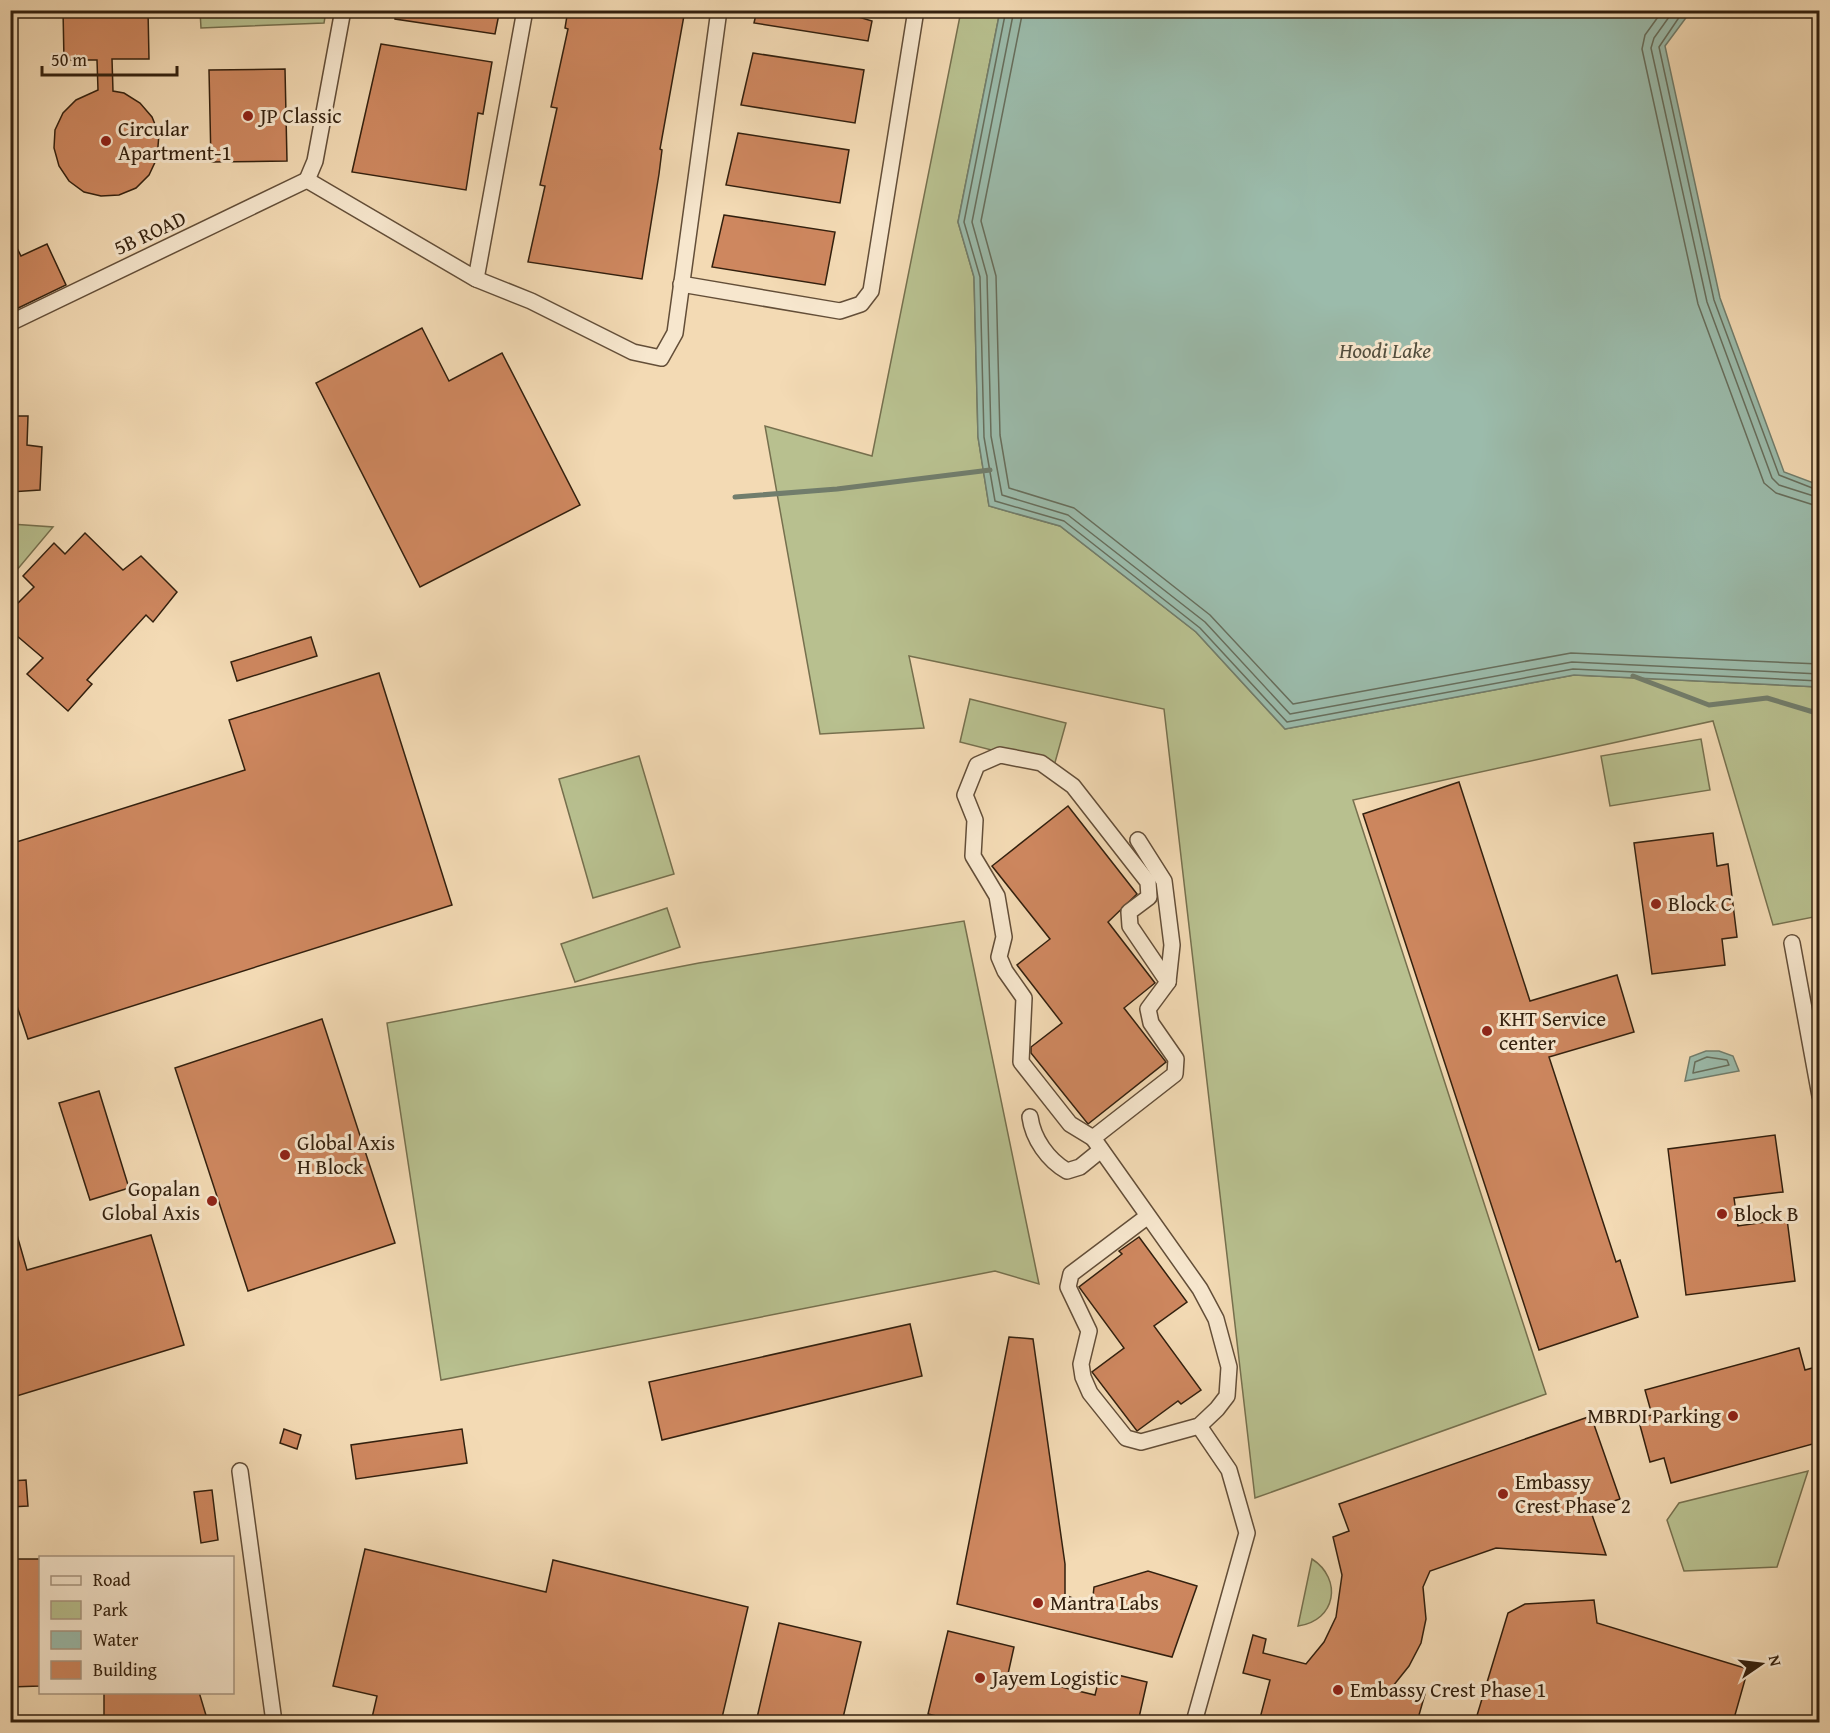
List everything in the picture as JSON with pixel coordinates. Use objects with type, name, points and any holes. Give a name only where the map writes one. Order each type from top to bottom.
[{"type":"street","points":[[343,10],[315,161],[307,180],[477,279],[531,300],[633,352],[661,358],[675,333],[719,10]]},
{"type":"street","points":[[477,279],[525,10]]},
{"type":"street","points":[[681,284],[840,311],[861,304],[871,291],[916,10]]},
{"type":"street","name":"5B ROAD","points":[[10,323],[307,180]]},
{"type":"street","points":[[1148,1216],[1071,1274],[1068,1287],[1089,1331],[1081,1364],[1083,1377],[1090,1393],[1126,1438],[1141,1442],[1200,1426],[1227,1396],[1229,1367],[1216,1318],[1200,1289],[1097,1144],[1070,1124],[1022,1062],[1023,998],[1005,971],[999,957],[1004,937],[997,896],[973,856],[975,820],[965,795],[977,765],[1000,755],[1041,763],[1073,786],[1148,882],[1149,897],[1129,912],[1130,926],[1168,982]]},
{"type":"street","points":[[1030,1117],[1032,1132],[1055,1164],[1067,1171],[1080,1167],[1097,1144],[1175,1074],[1176,1059],[1151,1023],[1148,1010],[1168,982],[1172,945],[1164,881],[1138,840]]},
{"type":"street","points":[[1792,943],[1820,1096]]},
{"type":"street","points":[[1194,1722],[1247,1533],[1229,1470],[1200,1426]]},
{"type":"street","points":[[240,1471],[274,1722]]},
{"type":"green space","points":[[200,10],[326,11],[324,23],[201,28]]},
{"type":"green space","points":[[961,11],[1000,11],[958,222],[974,277],[978,437],[989,506],[1060,526],[1196,632],[1285,729],[1574,675],[1819,687],[1819,916],[1773,925],[1713,721],[1353,800],[1546,1394],[1255,1498],[1164,709],[909,656],[924,728],[820,734],[765,426],[872,456]]},
{"type":"green space","points":[[10,524],[53,527],[11,577]]},
{"type":"green space","points":[[970,699],[1066,723],[1054,766],[960,742]]},
{"type":"green space","points":[[1701,739],[1710,790],[1610,806],[1601,756]]},
{"type":"green space","points":[[639,756],[674,874],[593,898],[559,779]]},
{"type":"green space","points":[[667,908],[680,947],[575,982],[561,944]]},
{"type":"green space","points":[[964,921],[1039,1284],[995,1271],[441,1380],[387,1023],[699,963]]},
{"type":"green space","points":[[1808,1471],[1777,1567],[1684,1571],[1667,1520],[1679,1503]]},
{"type":"green space","points":[[1312,1559],[1322,1567],[1328,1577],[1331,1598],[1321,1616],[1311,1623],[1298,1626]]},
{"type":"water","name":"Hoodi Lake","points":[[1000,11],[1691,11],[1665,46],[1720,298],[1784,472],[1819,485],[1819,687],[1574,675],[1285,729],[1196,632],[1060,526],[989,506],[978,437],[974,277],[958,222]]},
{"type":"water","points":[[1706,1051],[1719,1051],[1733,1056],[1739,1071],[1685,1081],[1690,1057]]},
{"type":"building","name":"Circular Apartment-1","points":[[63,10],[148,10],[149,59],[112,59],[113,91],[124,93],[140,103],[152,117],[159,134],[157,158],[149,175],[136,188],[119,195],[101,196],[84,192],[69,181],[59,166],[54,148],[55,130],[63,113],[76,100],[98,90],[97,60],[64,60]]},
{"type":"building","points":[[395,10],[484,10],[499,14],[495,34],[395,19]]},
{"type":"building","points":[[568,10],[685,10],[660,149],[662,150],[659,174],[642,279],[528,262],[545,186],[540,185],[557,108],[551,107],[568,29],[565,28]]},
{"type":"building","points":[[757,10],[855,10],[855,16],[872,21],[868,41],[754,23]]},
{"type":"building","points":[[381,44],[492,62],[483,114],[478,113],[466,190],[352,172]]},
{"type":"building","points":[[753,53],[864,70],[855,123],[741,105]]},
{"type":"building","name":"JP Classic","points":[[285,69],[287,161],[211,162],[209,70]]},
{"type":"building","points":[[738,133],[849,150],[840,203],[726,185]]},
{"type":"building","points":[[724,215],[835,232],[825,285],[712,267]]},
{"type":"building","points":[[10,234],[21,256],[47,244],[66,285],[10,312]]},
{"type":"building","points":[[422,328],[449,381],[502,353],[580,505],[420,587],[316,383]]},
{"type":"building","points":[[10,416],[28,416],[27,445],[42,447],[40,490],[10,492]]},
{"type":"building","points":[[85,533],[123,570],[141,556],[177,592],[153,622],[146,615],[87,680],[92,684],[68,711],[27,674],[43,658],[10,630],[10,611],[34,587],[23,576],[54,543],[65,554]]},
{"type":"building","points":[[311,637],[317,656],[237,681],[231,662]]},
{"type":"building","points":[[379,673],[452,905],[28,1039],[10,985],[10,844],[245,770],[229,720]]},
{"type":"building","name":"KHT Service center","points":[[1459,782],[1530,1001],[1617,975],[1634,1032],[1549,1057],[1616,1262],[1620,1260],[1638,1317],[1539,1350],[1363,814]]},
{"type":"building","points":[[1068,806],[1137,894],[1108,922],[1155,983],[1124,1008],[1166,1062],[1088,1124],[1031,1053],[1031,1047],[1062,1023],[1017,965],[1050,939],[992,866]]},
{"type":"building","name":"Block C","points":[[1713,833],[1717,866],[1728,864],[1737,937],[1722,939],[1725,965],[1652,974],[1634,843]]},
{"type":"building","name":"Global Axis H Block","points":[[322,1019],[395,1243],[248,1291],[175,1068]]},
{"type":"building","points":[[99,1091],[129,1188],[90,1200],[59,1103]]},
{"type":"building","name":"Block B","points":[[1775,1135],[1783,1192],[1734,1198],[1738,1226],[1787,1219],[1795,1281],[1686,1295],[1668,1149]]},
{"type":"building","points":[[10,1228],[15,1228],[27,1270],[151,1235],[184,1345],[10,1398]]},
{"type":"building","points":[[1139,1237],[1187,1302],[1154,1326],[1201,1390],[1181,1404],[1178,1401],[1137,1431],[1092,1372],[1124,1348],[1079,1287],[1122,1254],[1119,1251]]},
{"type":"building","points":[[910,1324],[922,1376],[662,1440],[649,1382]]},
{"type":"building","points":[[1009,1337],[1033,1339],[1065,1564],[1065,1595],[1092,1606],[1094,1587],[1148,1571],[1197,1586],[1172,1657],[957,1604]]},
{"type":"building","name":"MBRDI Parking","points":[[1799,1348],[1805,1370],[1816,1367],[1820,1379],[1820,1442],[1671,1483],[1664,1458],[1650,1462],[1638,1418],[1652,1415],[1645,1390]]},
{"type":"building","points":[[1591,1416],[1620,1499],[1590,1509],[1606,1555],[1496,1548],[1430,1571],[1423,1587],[1426,1619],[1421,1643],[1409,1666],[1393,1686],[1425,1694],[1417,1722],[1259,1722],[1270,1680],[1243,1673],[1253,1635],[1266,1639],[1263,1653],[1306,1664],[1324,1642],[1336,1617],[1342,1575],[1333,1537],[1349,1531],[1339,1504]]},
{"type":"building","points":[[284,1429],[301,1435],[297,1449],[280,1443]]},
{"type":"building","points":[[462,1429],[467,1463],[356,1479],[351,1445]]},
{"type":"building","points":[[26,1480],[28,1506],[10,1507],[10,1481]]},
{"type":"building","points":[[212,1490],[218,1540],[201,1543],[194,1492]]},
{"type":"building","points":[[365,1549],[546,1592],[553,1560],[748,1607],[721,1722],[371,1722],[377,1696],[333,1686]]},
{"type":"building","points":[[10,1559],[39,1559],[39,1686],[10,1687]]},
{"type":"building","points":[[1594,1600],[1597,1623],[1748,1669],[1733,1722],[1475,1722],[1508,1613],[1525,1604]]},
{"type":"building","points":[[779,1623],[861,1642],[842,1722],[756,1722]]},
{"type":"building","name":"Jayem Logistic","points":[[948,1631],[1014,1647],[1008,1674],[1095,1695],[1101,1671],[1147,1682],[1138,1722],[961,1722],[928,1714]]},
{"type":"building","points":[[104,1694],[200,1694],[208,1722],[104,1722]]},
{"type":"waterway","points":[[735,497],[837,489],[990,470]]},
{"type":"waterway","points":[[1633,676],[1709,705],[1767,698],[1820,714]]},
{"type":"place","name":"JP Classic","points":[[248,116]]},
{"type":"place","name":"Circular Apartment-1","points":[[106,141]]},
{"type":"place","name":"Block C","points":[[1656,904]]},
{"type":"place","name":"KHT Service center","points":[[1487,1031]]},
{"type":"place","name":"Global Axis H Block","points":[[285,1155]]},
{"type":"place","name":"Gopalan Global Axis","points":[[212,1201]]},
{"type":"place","name":"Block B","points":[[1722,1214]]},
{"type":"place","name":"MBRDI Parking","points":[[1733,1416]]},
{"type":"place","name":"Embassy Crest Phase 2","points":[[1503,1494]]},
{"type":"place","name":"Mantra Labs","points":[[1038,1603]]},
{"type":"place","name":"Jayem Logistic","points":[[980,1678]]},
{"type":"place","name":"Embassy Crest Phase 1","points":[[1338,1690]]}]
